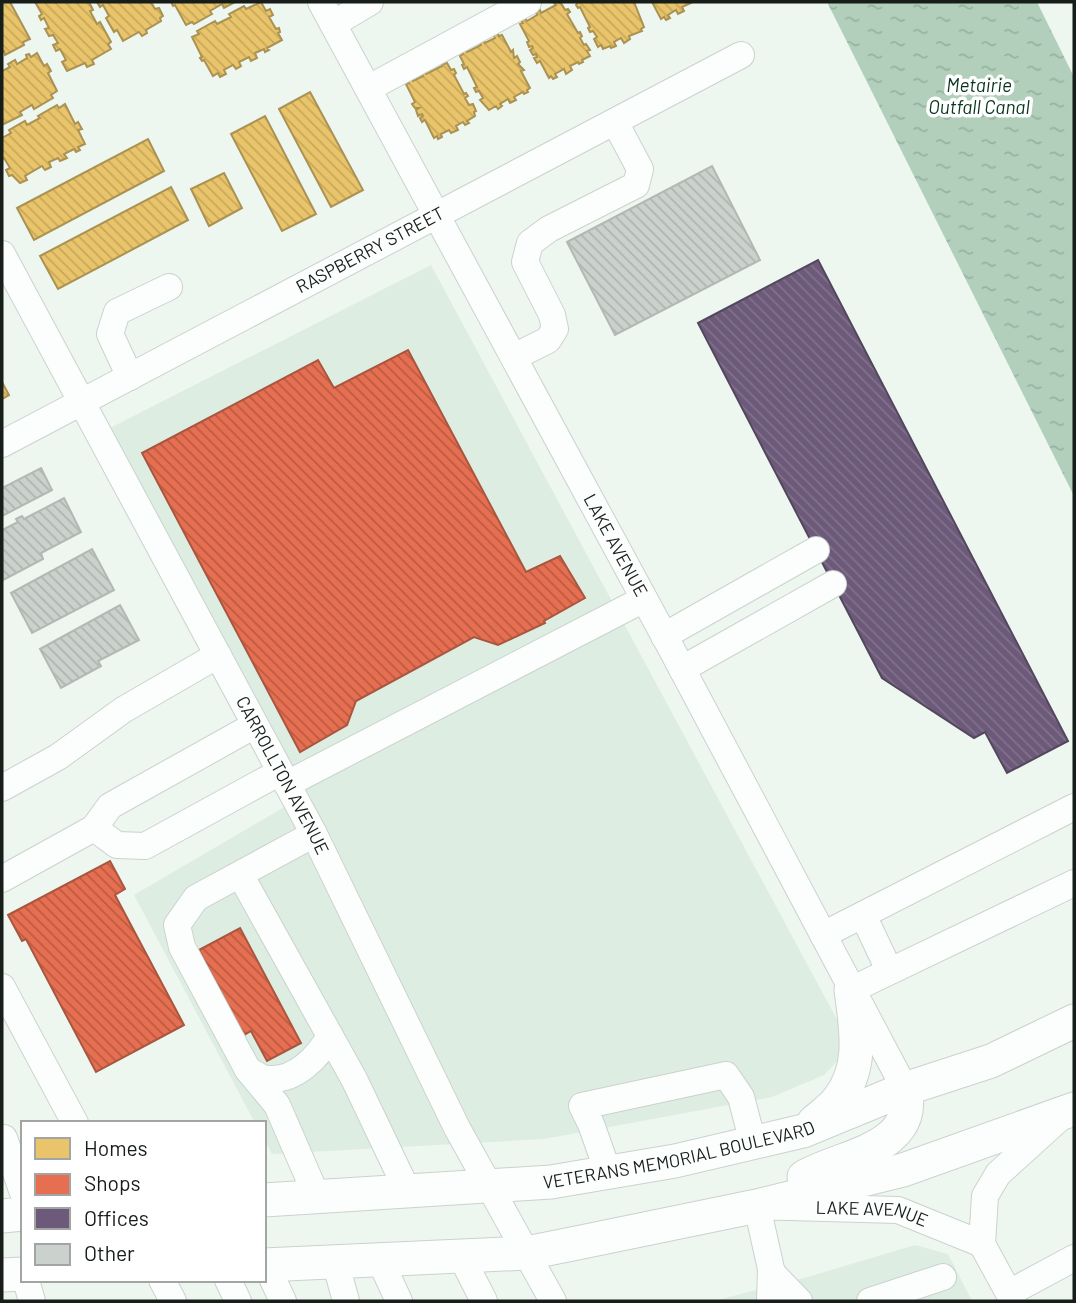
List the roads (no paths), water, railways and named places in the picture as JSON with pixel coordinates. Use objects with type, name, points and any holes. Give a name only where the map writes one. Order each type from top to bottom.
[{"type":"main road","points":[[803,1131],[838,1101],[854,1075],[858,1048],[851,990]]},
{"type":"main road","name":"VETERANS MEMORIAL BOULEVARD","points":[[266,1200],[490,1188],[551,1182],[675,1161],[803,1131],[905,1090],[990,1061],[1074,1021]]},
{"type":"main road","points":[[769,1204],[806,1175],[850,1159],[886,1140],[904,1122],[909,1105],[905,1090]]},
{"type":"main road","points":[[266,1265],[527,1253],[769,1204],[903,1170],[1070,1111]]},
{"type":"main road","points":[[2,1216],[21,1214]]},
{"type":"main road","points":[[2,1275],[21,1274]]},
{"type":"street","points":[[327,13],[370,2]]},
{"type":"street","points":[[369,88],[528,2]]},
{"type":"street","name":"LAKE AVENUE","points":[[327,13],[673,652],[905,1090]]},
{"type":"street","name":"RASPBERRY STREET","points":[[2,444],[741,55]]},
{"type":"street","points":[[514,357],[548,340],[555,330],[552,314],[525,262],[530,243],[549,229],[636,185],[640,169],[615,121]]},
{"type":"street","name":"CARROLLTON AVENUE","points":[[2,254],[314,834],[451,1116],[552,1301]]},
{"type":"street","points":[[130,377],[110,334],[117,312],[169,287]]},
{"type":"street","points":[[673,652],[816,550]]},
{"type":"street","points":[[673,652],[833,584]]},
{"type":"street","points":[[673,652],[788,586]]},
{"type":"street","points":[[94,828],[117,845],[145,846],[644,599]]},
{"type":"street","points":[[2,788],[58,757],[123,710],[218,655]]},
{"type":"street","points":[[2,879],[94,828],[110,806],[255,724]]},
{"type":"street","points":[[823,936],[1074,807]]},
{"type":"street","points":[[314,834],[241,876],[196,898],[177,925],[182,947],[248,1070],[277,1105],[317,1197]]},
{"type":"street","points":[[241,876],[354,1079],[408,1192]]},
{"type":"street","points":[[851,990],[1074,883]]},
{"type":"street","points":[[863,915],[888,970]]},
{"type":"street","points":[[2,987],[74,1121]]},
{"type":"street","points":[[248,1070],[267,1079],[289,1075],[311,1063],[330,1036]]},
{"type":"street","points":[[608,1172],[582,1106],[726,1075],[741,1097],[753,1143]]},
{"type":"street","points":[[1070,1111],[998,1174],[985,1196],[982,1244],[1011,1297],[1074,1258]]},
{"type":"street","points":[[2,1138],[21,1187]]},
{"type":"street","points":[[769,1204],[770,1301]]},
{"type":"street","name":"LAKE AVENUE","points":[[769,1204],[898,1210],[982,1244]]},
{"type":"street","points":[[461,1256],[484,1301]]},
{"type":"street","points":[[380,1260],[399,1301]]},
{"type":"street","points":[[335,1261],[346,1301]]},
{"type":"street","points":[[266,1267],[283,1301]]},
{"type":"street","points":[[771,1272],[799,1301]]},
{"type":"street","points":[[870,1301],[943,1277]]},
{"type":"street","points":[[27,1282],[32,1301]]},
{"type":"street","points":[[163,1282],[173,1301]]},
{"type":"street","points":[[229,1282],[238,1301]]},
{"type":"water","name":"Metairie Outfall Canal","points":[[827,2],[1037,2],[1074,77],[1074,496]]}]
